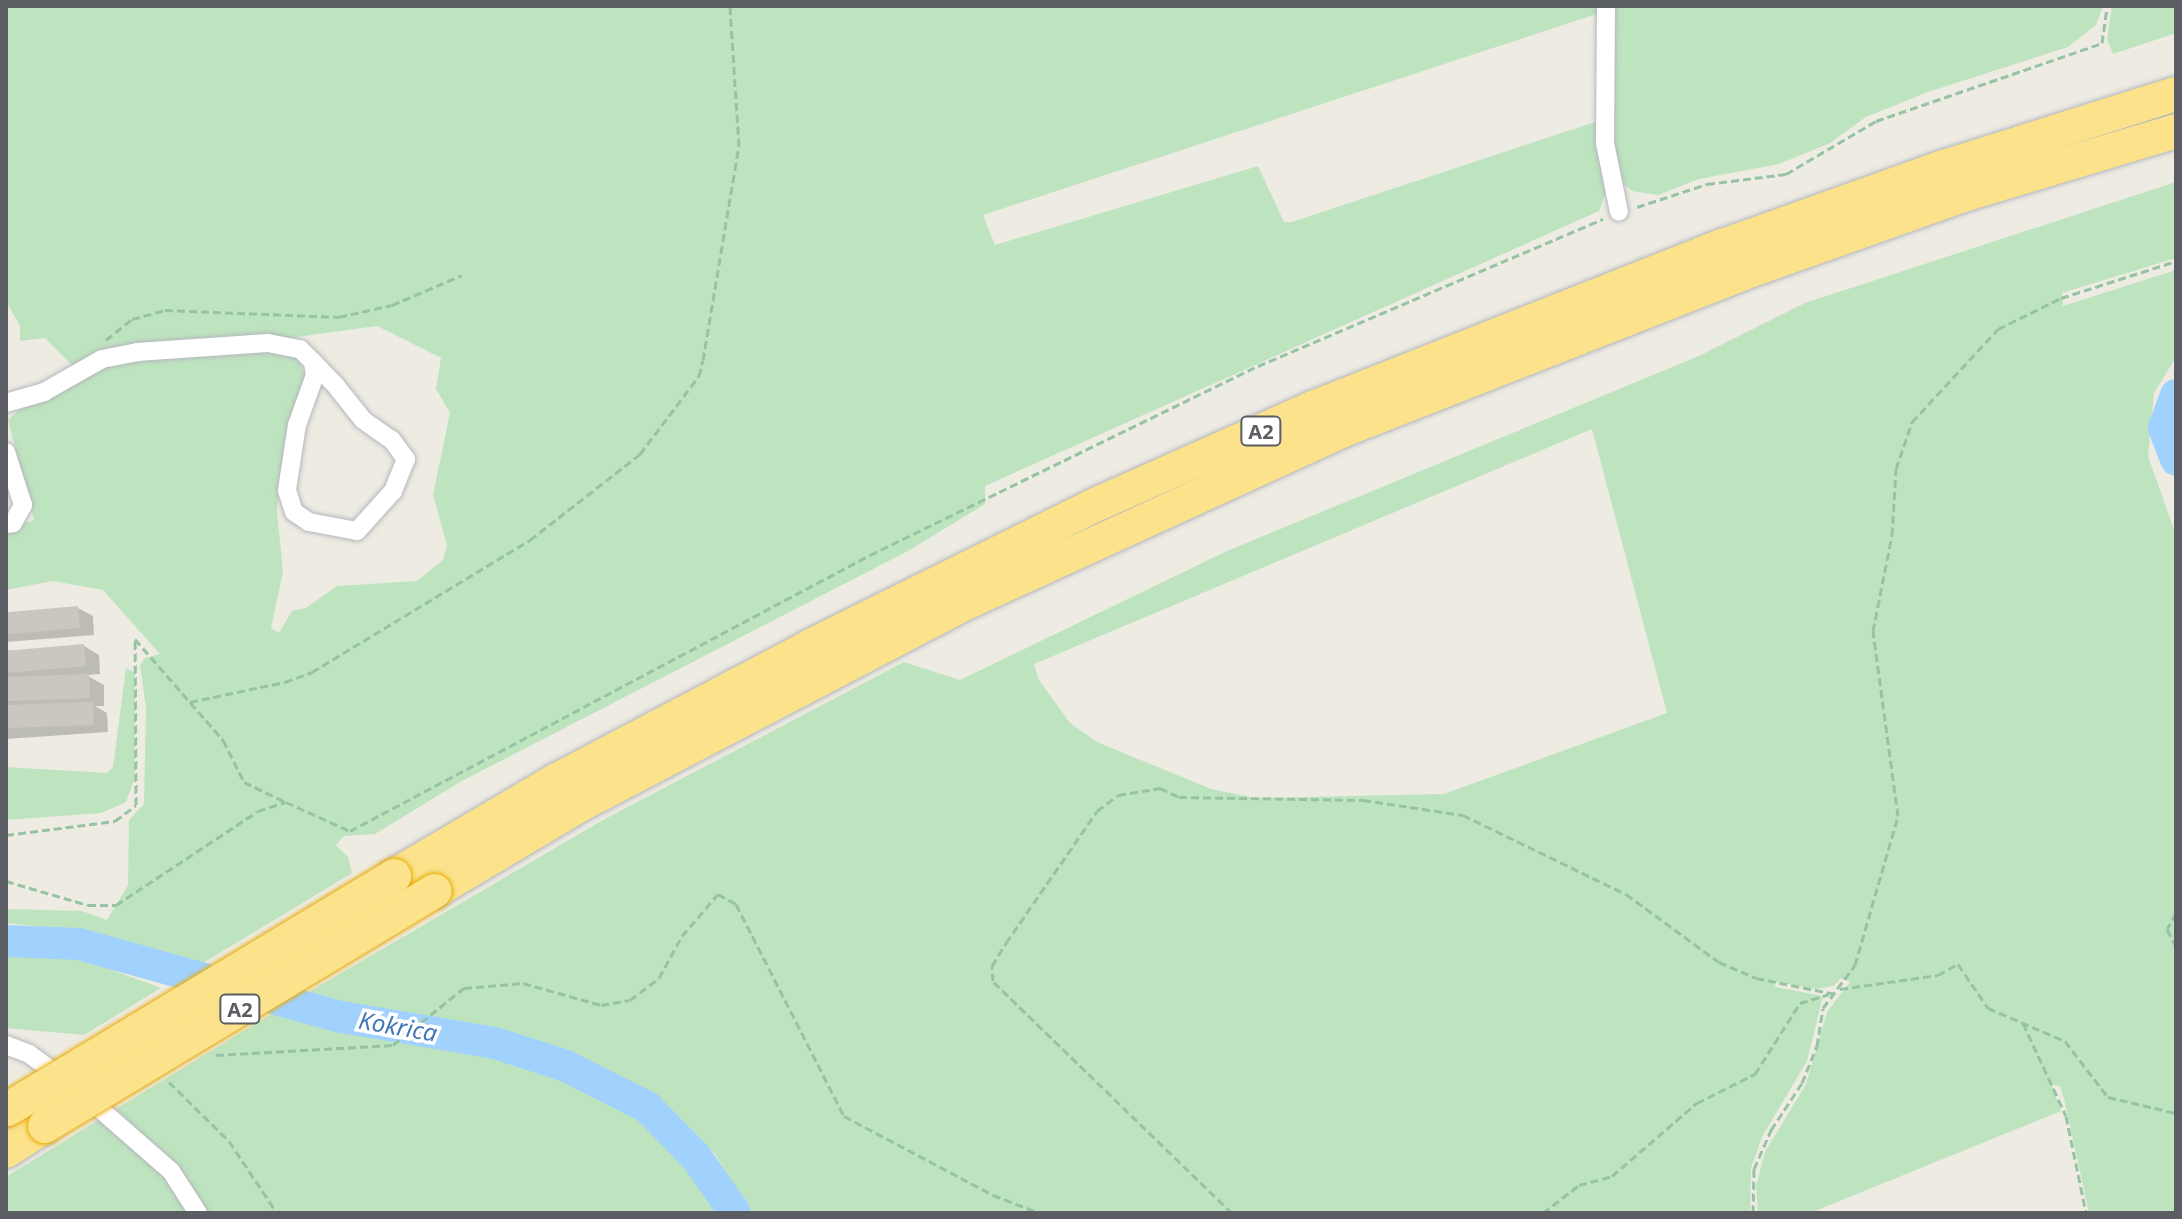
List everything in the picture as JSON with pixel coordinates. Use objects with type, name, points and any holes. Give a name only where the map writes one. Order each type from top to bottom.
[{"type":"highway","name":"A2","points":[[7,1110],[559,779],[813,645],[1095,505],[1313,408],[1723,246],[1944,167],[2176,94]]},
{"type":"highway","name":"A2","points":[[6,1151],[585,802],[970,601],[1346,429],[1760,267],[1966,194],[2176,131]]},
{"type":"street","points":[[1606,6],[1605,143],[1619,212]]},
{"type":"street","points":[[6,403],[44,392],[78,368],[137,352],[268,343],[300,349],[313,362],[363,420],[392,440],[406,459],[393,491],[357,531],[309,522],[294,512],[287,490],[297,425],[315,375],[313,362]]},
{"type":"street","points":[[6,452],[23,505],[13,523],[6,524]]},
{"type":"street","points":[[6,1045],[29,1054],[112,1116],[171,1171],[198,1213]]},
{"type":"path","points":[[190,702],[312,672],[530,540],[640,454],[699,376],[703,360],[739,146],[730,6]]},
{"type":"path","points":[[6,835],[115,821],[136,805],[135,639],[223,740],[244,782],[350,831],[376,820],[884,548],[1258,366],[1619,212],[1707,184],[1786,174],[1876,121],[2102,43],[2107,6]]},
{"type":"path","points":[[1753,1213],[1754,1169],[1771,1130],[1802,1083],[1817,1046],[1823,1008],[1855,965],[1898,816],[1873,631],[1892,535],[1896,469],[1912,422],[1998,329],[2061,298],[2176,261]]},
{"type":"path","points":[[78,368],[132,319],[165,310],[339,317],[392,305],[462,275]]},
{"type":"path","points":[[1232,1213],[993,981],[992,966],[1006,943],[1097,811],[1118,795],[1160,788],[1179,797],[1363,800],[1463,815],[1626,894],[1719,962],[1756,978],[1834,994]]},
{"type":"path","points":[[6,881],[88,905],[116,905],[223,832],[286,802]]},
{"type":"path","points":[[214,1055],[393,1045],[464,988],[523,983],[601,1005],[630,1000],[659,978],[682,936],[718,894],[736,904],[844,1116],[993,1195],[1040,1213]]},
{"type":"path","points":[[2176,913],[2167,929],[2176,947]]},
{"type":"path","points":[[1838,989],[1938,975],[1958,964],[1988,1008],[2065,1041],[2108,1097],[2176,1113]]},
{"type":"path","points":[[1543,1213],[1579,1185],[1612,1176],[1697,1103],[1755,1074],[1800,1003],[1834,994]]},
{"type":"path","points":[[2023,1023],[2062,1104],[2086,1213]]},
{"type":"path","points":[[162,1076],[229,1141],[277,1213]]},
{"type":"green space","points":[[6,6],[1602,6],[1603,12],[983,215],[995,245],[1258,166],[1284,222],[1292,222],[1604,119],[1608,187],[1599,211],[985,486],[985,504],[908,551],[460,782],[375,834],[344,836],[336,845],[348,857],[352,873],[198,966],[92,932],[6,923],[6,909],[82,911],[107,920],[128,885],[129,820],[144,804],[146,708],[140,665],[145,658],[160,654],[103,590],[52,581],[6,590],[6,530],[34,520],[8,420],[26,404],[102,364],[276,349],[297,357],[306,378],[280,473],[277,511],[283,572],[271,628],[279,633],[292,611],[306,608],[337,586],[417,581],[443,560],[447,545],[433,495],[450,413],[436,389],[441,358],[377,326],[74,367],[45,338],[20,341],[20,326],[6,301]]},
{"type":"green space","points":[[1609,6],[2103,6],[2096,25],[2068,47],[1928,92],[1866,117],[1830,143],[1779,164],[1699,179],[1658,195],[1632,191],[1614,176]]},
{"type":"green space","points":[[2112,6],[2176,6],[2176,33],[2113,54],[2107,39]]},
{"type":"green space","points":[[2176,182],[2176,258],[2062,293],[2063,306],[2176,270],[2176,357],[2154,393],[2148,456],[2176,535],[2176,1213],[2089,1213],[2064,1099],[2060,1086],[2052,1085],[2061,1111],[1810,1213],[1758,1213],[1756,1186],[1765,1152],[1806,1084],[1827,1012],[1850,982],[1841,978],[1834,986],[1815,989],[1776,982],[1775,987],[1823,996],[1807,1061],[1762,1137],[1751,1168],[1750,1213],[751,1213],[715,1154],[694,1133],[649,1101],[579,1065],[470,1031],[394,1020],[302,996],[603,820],[904,662],[960,680],[1227,551],[1699,356],[1805,303]],"holes":[[[1592,429],[1667,713],[1444,794],[1255,798],[1211,789],[1097,742],[1070,723],[1039,680],[1034,664]]]},
{"type":"green space","points":[[126,668],[135,673],[135,778],[126,802],[101,813],[6,820],[6,767],[107,773],[113,767]]},
{"type":"green space","points":[[6,953],[79,958],[161,988],[84,1035],[6,1028]]},
{"type":"green space","points":[[278,1010],[393,1034],[433,1034],[563,1072],[643,1112],[679,1149],[724,1213],[206,1213],[179,1168],[116,1109]]},
{"type":"green space","points":[[103,1117],[165,1178],[189,1213],[6,1213],[6,1177]]},
{"type":"building","points":[[78,606],[80,628],[8,634],[6,612]]},
{"type":"building","points":[[84,644],[86,666],[8,673],[6,651]]},
{"type":"building","points":[[89,674],[90,698],[7,701],[6,677]]},
{"type":"building","points":[[93,702],[94,725],[7,728],[6,705]]},
{"type":"waterway","points":[[2176,395],[2164,428],[2176,460]]},
{"type":"waterway","name":"Kokrica","points":[[6,941],[79,944],[341,1017],[495,1043],[566,1066],[647,1107],[696,1157],[735,1213]]}]
